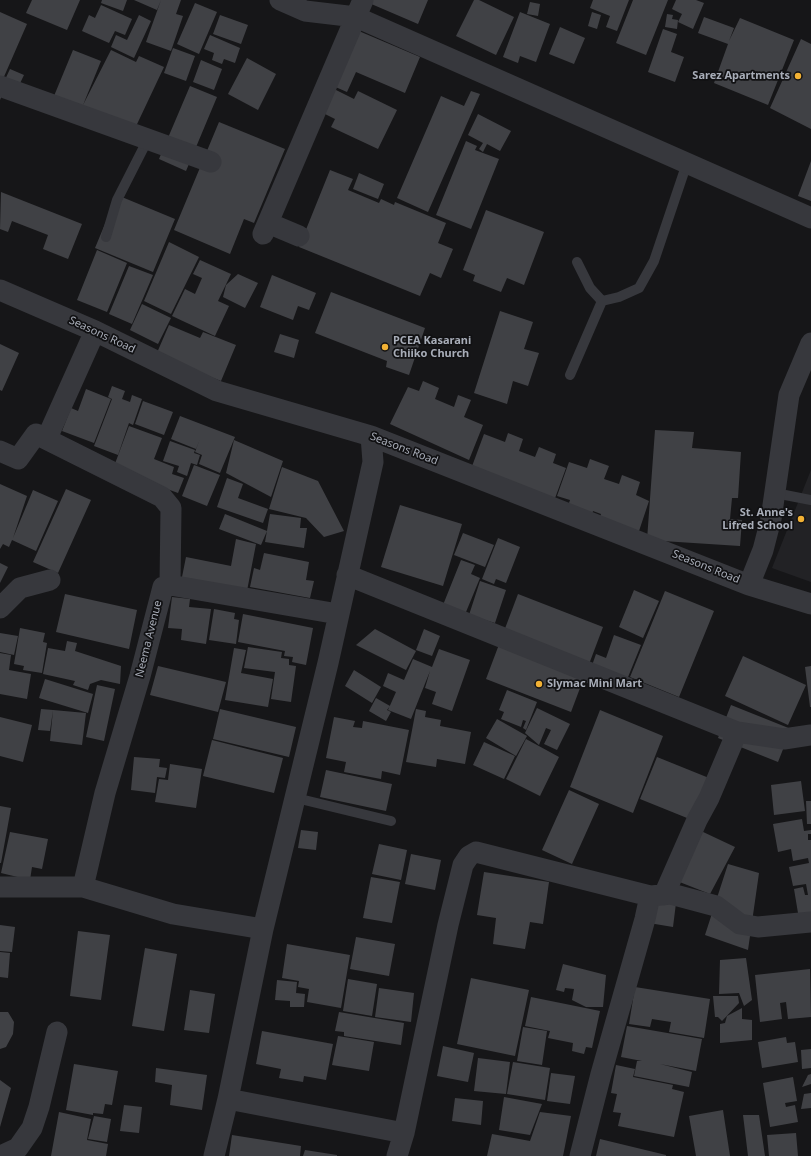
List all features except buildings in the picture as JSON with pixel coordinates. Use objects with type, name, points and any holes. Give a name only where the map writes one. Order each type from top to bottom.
[{"type":"street","points":[[280,0],[305,11],[359,9],[687,163],[811,218]]},
{"type":"street","points":[[299,236],[266,228],[359,9]]},
{"type":"street","points":[[0,86],[211,162]]},
{"type":"street","name":"Seasons Road","points":[[0,290],[95,331],[217,391],[371,436],[749,585],[811,604]]},
{"type":"street","points":[[47,438],[95,331]]},
{"type":"street","points":[[749,585],[763,550],[775,493],[789,395],[811,343]]},
{"type":"street","points":[[0,450],[18,459],[36,434],[47,438],[162,497],[171,508],[170,585],[338,614]]},
{"type":"street","points":[[214,1156],[228,1099],[263,929],[296,798],[372,462],[371,436]]},
{"type":"street","points":[[347,575],[737,732],[784,739],[811,735]]},
{"type":"street","points":[[0,608],[20,588],[50,580]]},
{"type":"street","name":"Neema Avenue","points":[[83,887],[105,794],[140,676],[163,587],[170,585]]},
{"type":"street","points":[[580,1156],[601,1074],[645,919],[709,798],[737,732]]},
{"type":"street","points":[[397,1156],[404,1134],[448,925],[463,865],[469,856],[476,852],[492,854],[657,895],[671,894],[716,906],[740,924],[758,927],[811,922]]},
{"type":"street","points":[[0,887],[83,887],[172,914],[263,929]]},
{"type":"street","points":[[1,1156],[18,1148],[32,1128],[40,1107],[58,1032]]},
{"type":"street","points":[[228,1099],[404,1134]]},
{"type":"lane","points":[[106,237],[118,200],[148,139]]},
{"type":"lane","points":[[602,301],[620,297],[639,288],[654,261],[687,163]]},
{"type":"lane","points":[[577,262],[590,288],[602,301]]},
{"type":"lane","points":[[570,375],[602,301]]},
{"type":"lane","points":[[775,493],[811,500]]},
{"type":"lane","points":[[296,798],[390,822]]},
{"type":"shaded area","name":"St. Anne's Lifred School","points":[[811,470],[811,582],[772,568]]},
{"type":"place","name":"Sarez Apartments","points":[[798,76]]},
{"type":"place","name":"PCEA Kasarani Chiiko Church","points":[[385,347]]},
{"type":"place","name":"St. Anne's Lifred School","points":[[801,519]]},
{"type":"place","name":"Slymac Mini Mart","points":[[539,684]]}]
